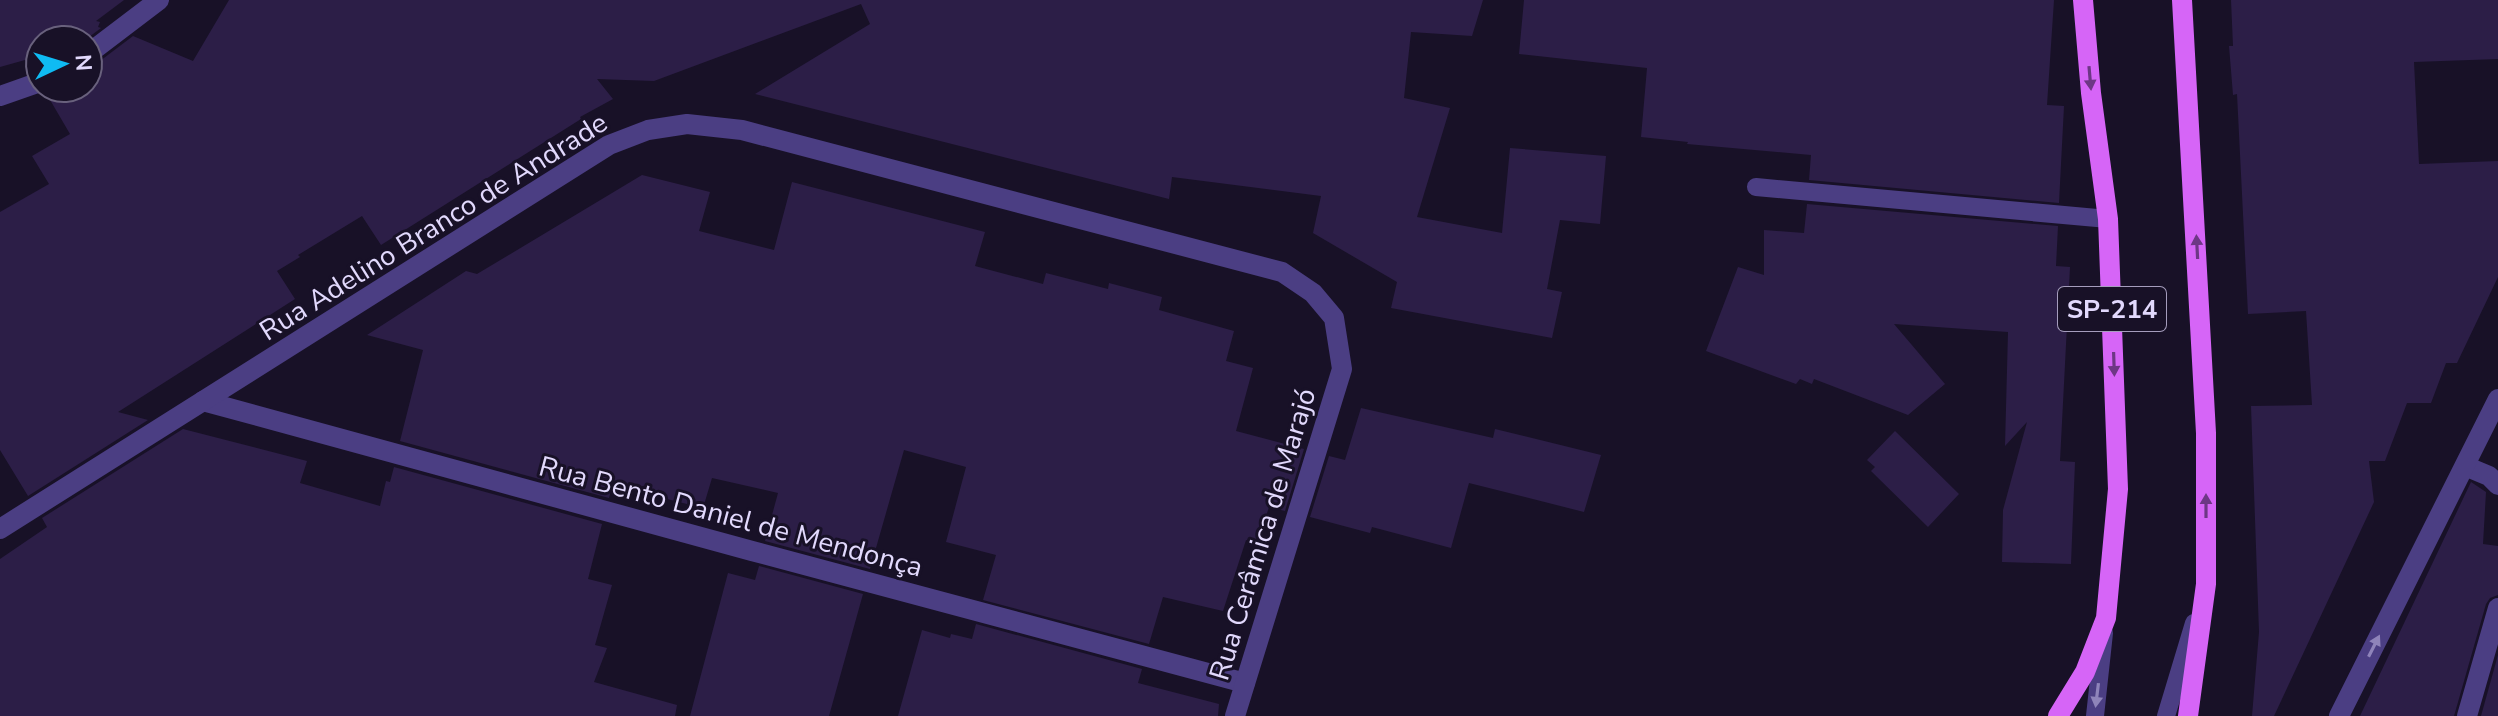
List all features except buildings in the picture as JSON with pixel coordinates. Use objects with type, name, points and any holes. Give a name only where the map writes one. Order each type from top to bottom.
[{"type":"main road","name":"SP-214","points":[[2058,716],[2085,672],[2106,618],[2118,489],[2108,219],[2091,93],[2083,0]]},
{"type":"main road","name":"SP-214","points":[[2182,0],[2206,433],[2206,584],[2188,716]]},
{"type":"street","points":[[104,42],[159,0]]},
{"type":"street","points":[[0,96],[24,88]]},
{"type":"street","name":"Rua Adelino Branco de Andrade","points":[[0,529],[609,145],[648,130],[687,124],[742,130],[1282,272],[1313,293],[1334,318],[1342,369]]},
{"type":"street","name":"Rua Cerâmica de Marajó","points":[[1235,716],[1342,369]]},
{"type":"street","points":[[2339,716],[2498,399]]},
{"type":"street","name":"Rua Bento Daniel de Mendonça","points":[[203,401],[1245,683]]},
{"type":"street","points":[[2465,466],[2489,476],[2498,485]]},
{"type":"street","points":[[2467,716],[2498,608]]},
{"type":"lane","points":[[1756,187],[2108,219]]},
{"type":"lane","points":[[2166,716],[2206,584]]},
{"type":"lane","points":[[2095,716],[2106,618]]}]
